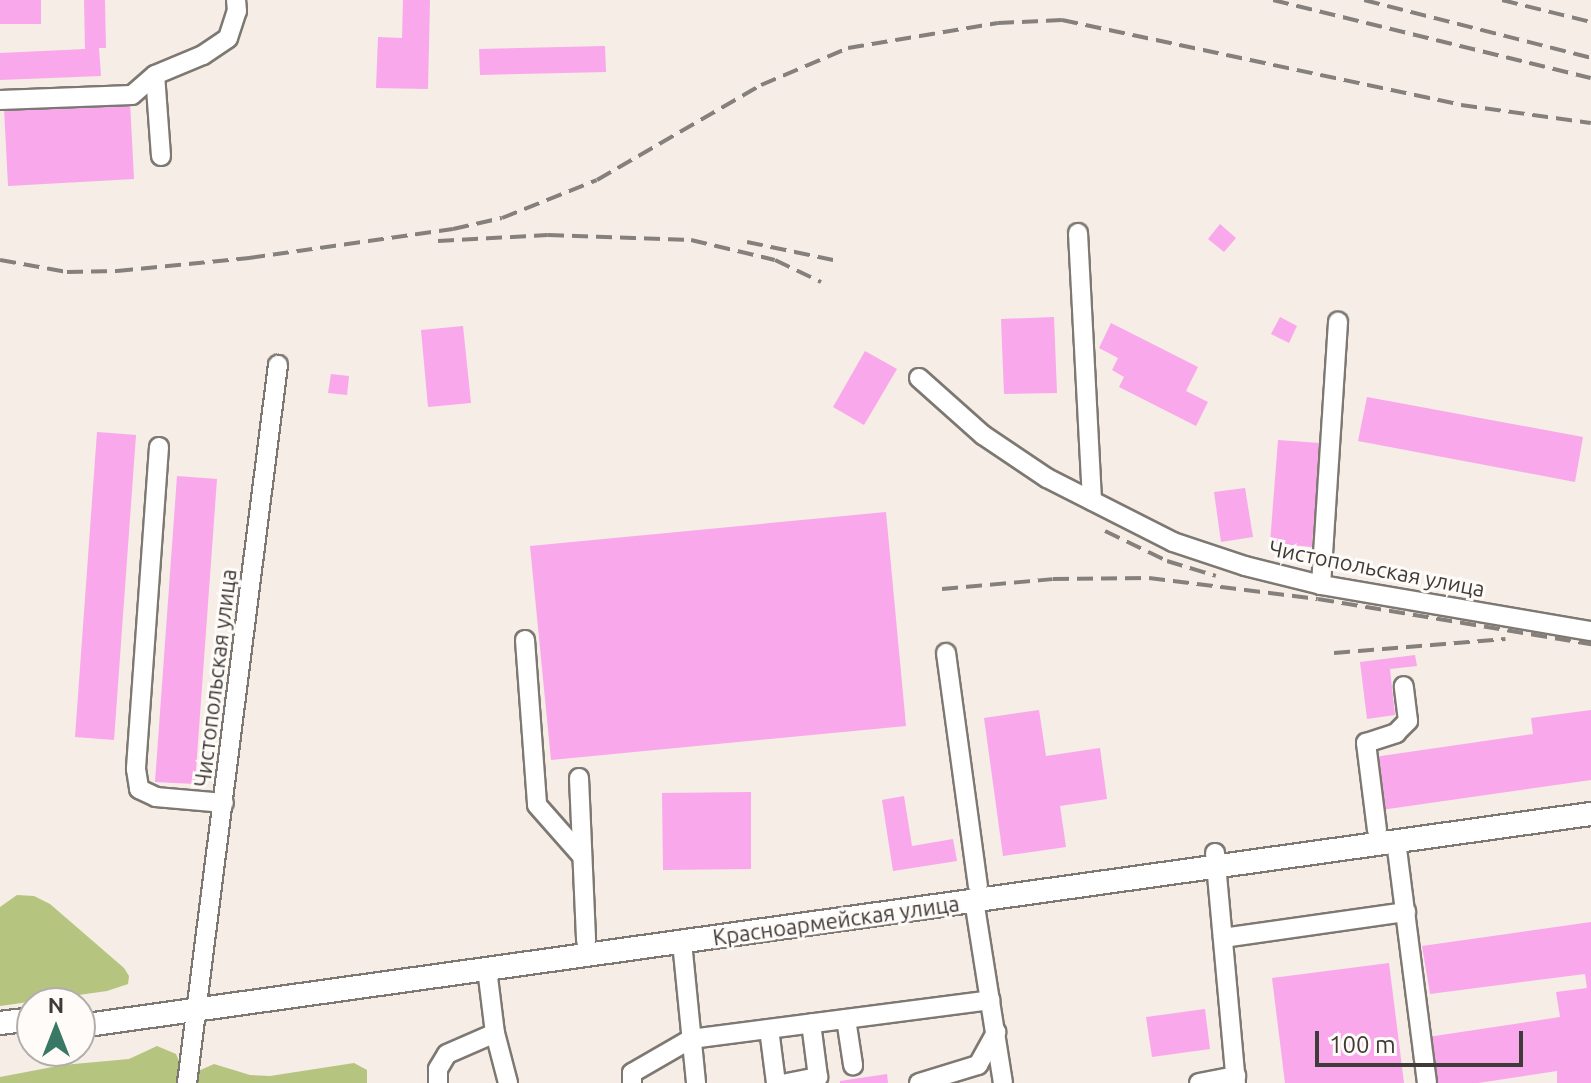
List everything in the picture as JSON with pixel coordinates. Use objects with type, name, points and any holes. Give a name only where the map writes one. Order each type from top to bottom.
[{"type":"main road","name":"Красноармейская улица","points":[[96,1023],[196,1003],[586,941],[1216,860],[1591,800]]},
{"type":"main road","name":"Красноармейская улица","points":[[1387,835],[1591,814]]},
{"type":"main road","name":"Красноармейская улица","points":[[96,1011],[196,1003],[487,969],[682,942],[976,893]]},
{"type":"street","points":[[0,100],[132,95],[155,75],[203,55],[228,38],[236,0]]},
{"type":"street","points":[[155,75],[161,156]]},
{"type":"street","points":[[1078,233],[1092,501]]},
{"type":"street","points":[[1321,585],[1338,322]]},
{"type":"street","name":"Чистопольская улица","points":[[187,1083],[278,365]]},
{"type":"street","name":"Чистопольская улица","points":[[919,378],[983,435],[1047,478],[1173,542],[1245,566],[1321,585],[1591,631]]},
{"type":"street","points":[[159,447],[136,769],[139,789],[156,797],[224,803]]},
{"type":"street","points":[[525,640],[537,805],[582,856]]},
{"type":"street","points":[[946,653],[1003,1083]]},
{"type":"street","points":[[1404,686],[1408,721],[1396,733],[1366,743],[1406,912],[1427,1083]]},
{"type":"street","points":[[579,778],[586,941]]},
{"type":"street","points":[[1199,1083],[1236,1079],[1216,860]]},
{"type":"street","points":[[1223,938],[1406,912]]},
{"type":"street","points":[[682,942],[696,1083]]},
{"type":"street","points":[[487,969],[495,1033],[508,1083]]},
{"type":"street","points":[[632,1083],[632,1073],[691,1039],[990,1000]]},
{"type":"street","points":[[846,1019],[853,1065]]},
{"type":"street","points":[[787,1083],[818,1077],[811,1023]]},
{"type":"street","points":[[769,1029],[776,1083]]},
{"type":"street","points":[[919,1083],[978,1065],[996,1032]]},
{"type":"street","points":[[438,1083],[438,1069],[447,1054],[495,1033]]},
{"type":"green space","points":[[17,895],[34,896],[50,904],[124,968],[129,976],[128,984],[96,993],[96,987],[16,987],[16,1004],[0,1006],[0,907]]},
{"type":"green space","points":[[157,1046],[176,1054],[179,1061],[176,1083],[0,1083],[0,1077],[52,1067],[96,1067],[96,1062],[129,1059]]},
{"type":"green space","points":[[354,1063],[367,1070],[367,1083],[193,1083],[196,1072],[214,1064],[250,1075],[270,1076]]},
{"type":"building","points":[[0,0],[41,0],[41,24],[0,24]]},
{"type":"building","points":[[84,0],[105,0],[106,48],[99,48],[101,76],[0,80],[0,53],[85,49]]},
{"type":"building","points":[[403,0],[430,0],[428,89],[376,88],[378,37],[402,38]]},
{"type":"building","points":[[605,46],[606,72],[480,75],[479,49]]},
{"type":"building","points":[[130,102],[134,179],[8,186],[4,108]]},
{"type":"building","points":[[1220,224],[1236,238],[1224,252],[1208,239]]},
{"type":"building","points":[[1054,317],[1057,393],[1004,394],[1001,319]]},
{"type":"building","points":[[1280,317],[1297,326],[1289,343],[1271,334]]},
{"type":"building","points":[[1111,323],[1198,367],[1186,391],[1208,402],[1196,426],[1119,387],[1124,377],[1112,370],[1118,358],[1099,348]]},
{"type":"building","points":[[463,326],[471,403],[428,407],[421,330]]},
{"type":"building","points":[[865,351],[897,369],[864,425],[833,407]]},
{"type":"building","points":[[331,374],[349,376],[347,395],[328,393]]},
{"type":"building","points":[[1367,397],[1583,437],[1575,482],[1358,441]]},
{"type":"building","points":[[97,432],[136,435],[114,740],[75,737]]},
{"type":"building","points":[[1278,440],[1320,443],[1312,547],[1270,543]]},
{"type":"building","points":[[177,476],[217,479],[195,784],[155,782]]},
{"type":"building","points":[[1245,488],[1253,537],[1221,542],[1214,492]]},
{"type":"building","points":[[886,512],[906,726],[551,760],[530,546]]},
{"type":"building","points":[[1415,655],[1417,666],[1390,669],[1395,715],[1367,719],[1360,662]]},
{"type":"building","points":[[1039,710],[1046,756],[1100,748],[1107,799],[1060,806],[1066,847],[1003,856],[984,718]]},
{"type":"building","points":[[1591,710],[1591,780],[1381,810],[1374,757],[1533,734],[1531,718]]},
{"type":"building","points":[[751,792],[751,869],[663,870],[662,793]]},
{"type":"building","points":[[904,796],[912,846],[953,839],[957,861],[893,871],[882,800]]},
{"type":"building","points":[[1591,922],[1591,1083],[1557,1083],[1557,1071],[1478,1083],[1436,1083],[1428,1037],[1560,1017],[1556,992],[1587,988],[1585,974],[1430,994],[1422,946]]},
{"type":"building","points":[[1389,963],[1404,1083],[1285,1083],[1272,978]]},
{"type":"building","points":[[1205,1009],[1210,1049],[1152,1057],[1146,1017]]},
{"type":"building","points":[[887,1074],[888,1083],[840,1083],[840,1081]]},
{"type":"railway","points":[[1273,0],[1591,78]]},
{"type":"railway","points":[[1364,0],[1591,58]]},
{"type":"railway","points":[[1502,0],[1591,22]]},
{"type":"railway","points":[[0,260],[67,272],[117,271],[249,258],[453,229],[502,218],[597,180],[761,85],[848,48],[998,23],[1062,20],[1461,105],[1591,123]]},
{"type":"railway","points":[[438,241],[548,235],[691,240],[775,260],[821,282]]},
{"type":"railway","points":[[747,242],[833,260]]},
{"type":"railway","points":[[1105,531],[1167,561],[1216,576]]},
{"type":"railway","points":[[942,589],[1053,579],[1149,578],[1318,599],[1591,644]]},
{"type":"railway","points":[[1334,653],[1505,639]]}]
